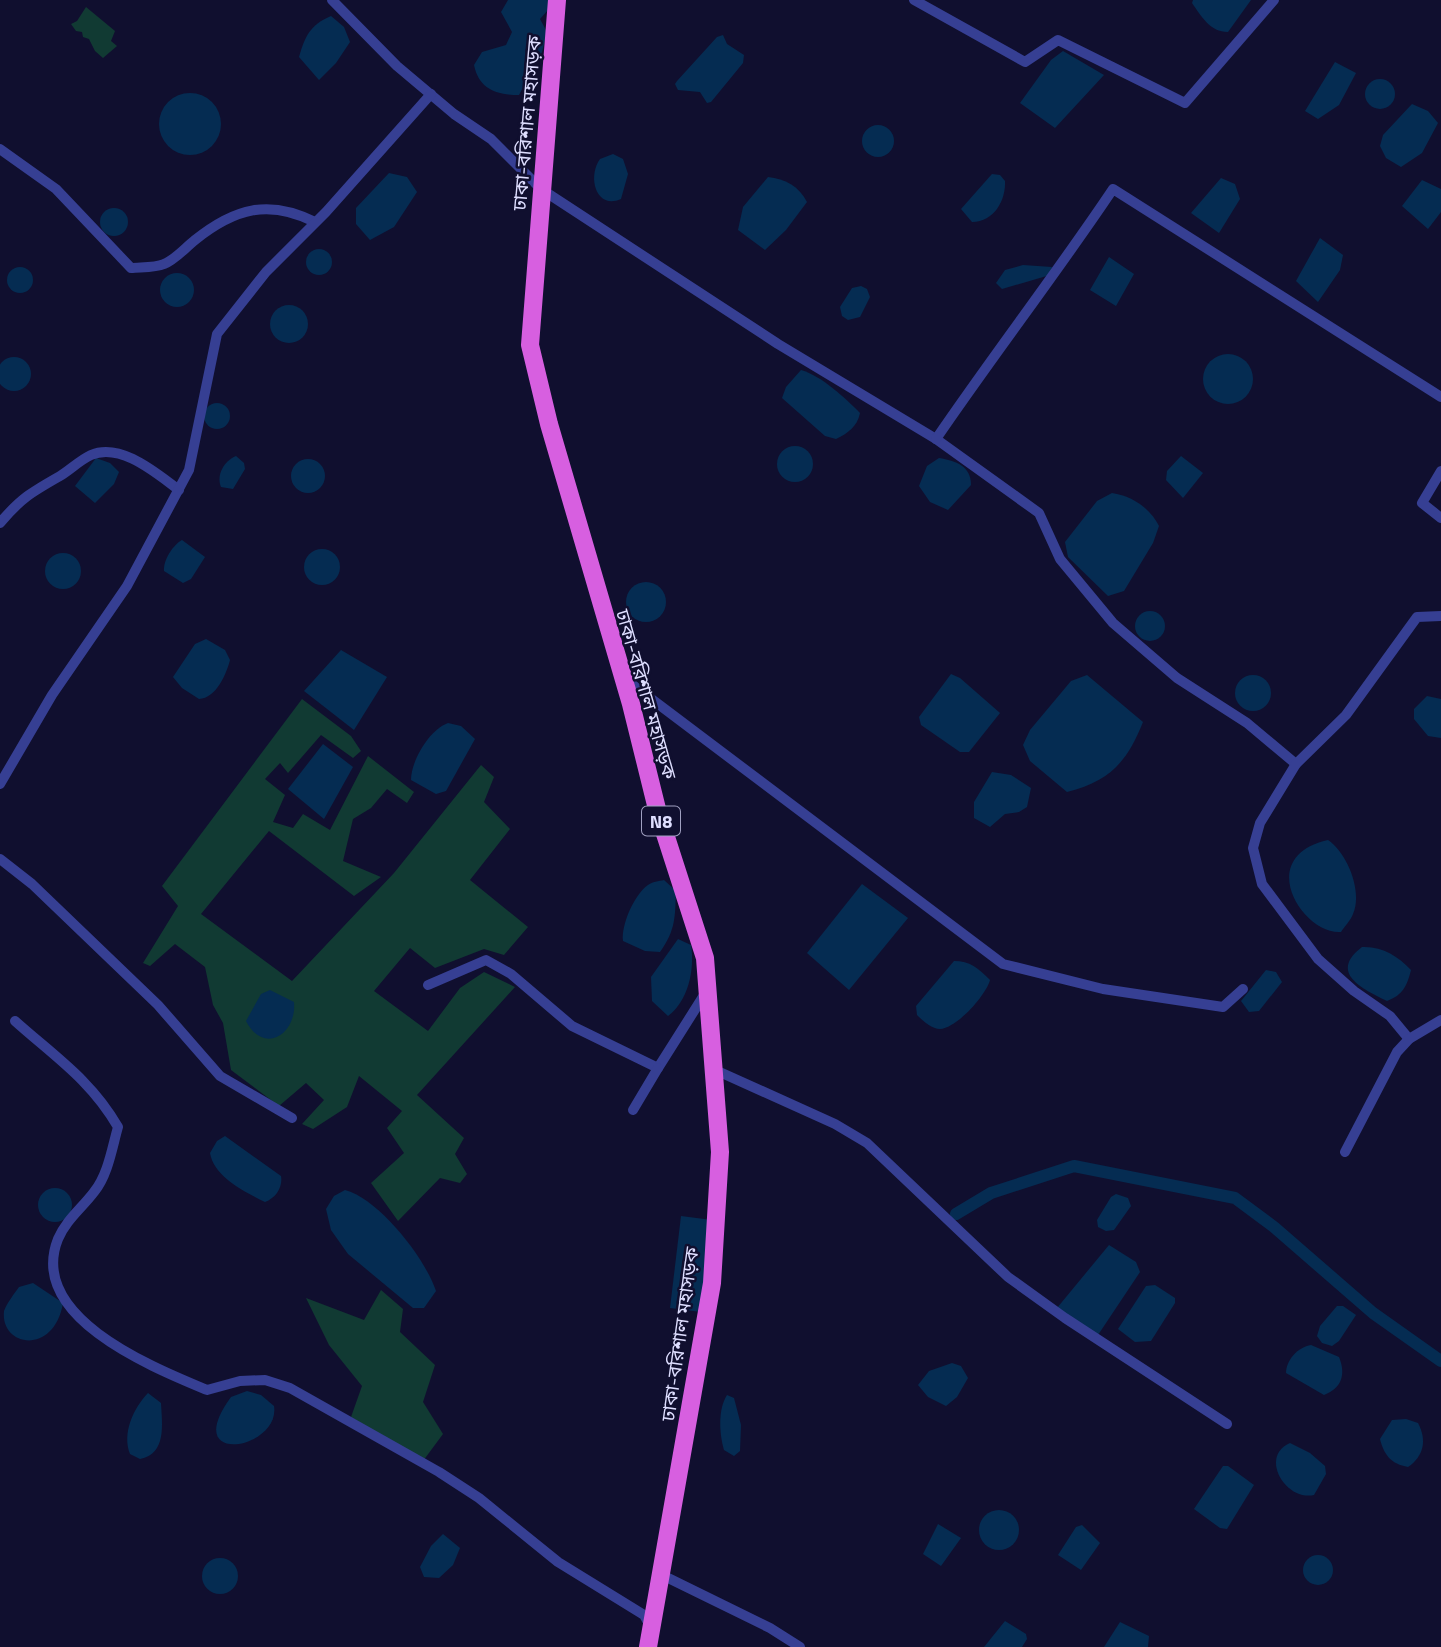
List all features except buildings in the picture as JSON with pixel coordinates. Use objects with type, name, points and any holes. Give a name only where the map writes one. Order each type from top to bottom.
[{"type":"highway","name":"ঢাকা-বরিশাল মহাসড়ক","points":[[557,0],[530,345],[549,424],[657,809],[705,958],[720,1152],[712,1283],[648,1647]]},
{"type":"street","points":[[332,0],[397,66],[491,139],[541,189],[766,337],[936,439],[1039,513],[1060,559],[1113,623],[1177,678],[1247,723],[1296,764]]},
{"type":"street","points":[[915,0],[1025,62],[1058,40],[1185,103],[1274,0]]},
{"type":"street","points":[[0,784],[51,695],[127,586],[189,470],[217,334],[266,272],[316,222],[431,94]]},
{"type":"street","points":[[0,149],[55,189],[131,268],[165,264],[210,228],[247,211],[271,206],[295,212],[316,222]]},
{"type":"street","points":[[936,439],[980,374],[1051,282],[1113,189],[1441,397]]},
{"type":"street","points":[[0,523],[34,488],[60,476],[93,454],[124,455],[179,490]]},
{"type":"street","points":[[1441,471],[1422,503],[1441,517]]},
{"type":"street","points":[[1409,1039],[1390,1016],[1354,991],[1318,960],[1262,884],[1253,848],[1260,823],[1286,786],[1296,764],[1346,715],[1417,617],[1441,616]]},
{"type":"street","points":[[620,675],[1003,964],[1103,989],[1223,1007],[1243,989]]},
{"type":"street","points":[[0,859],[32,884],[158,1005],[220,1076],[292,1118]]},
{"type":"street","points":[[428,985],[485,960],[510,974],[572,1026],[659,1068]]},
{"type":"street","points":[[634,1110],[708,990],[707,986]]},
{"type":"street","points":[[1345,1152],[1397,1052],[1409,1039],[1441,1020]]},
{"type":"street","points":[[15,1021],[79,1075],[102,1099],[118,1127],[96,1190],[64,1225],[51,1262],[56,1280],[73,1314],[141,1360],[207,1390],[240,1381],[265,1380],[290,1388],[346,1418],[479,1498],[558,1562],[644,1615],[651,1628]]},
{"type":"street","points":[[713,1069],[835,1124],[867,1143],[1008,1277],[1088,1334],[1227,1424]]},
{"type":"street","points":[[660,1574],[770,1628],[800,1647]]},
{"type":"green space","points":[[86,7],[115,31],[111,41],[117,46],[103,58],[95,51],[89,39],[83,37],[82,32],[76,31],[71,24],[77,21]]},
{"type":"green space","points":[[302,699],[351,736],[361,751],[353,758],[321,735],[288,773],[280,763],[265,779],[285,795],[273,822],[293,828],[303,814],[330,830],[368,756],[414,792],[407,803],[387,789],[371,808],[353,819],[343,861],[381,877],[354,896],[269,831],[201,914],[292,981],[394,873],[481,765],[494,777],[484,802],[510,829],[470,880],[528,927],[504,955],[484,949],[435,968],[410,948],[374,991],[428,1031],[460,988],[484,972],[515,987],[417,1095],[464,1138],[455,1154],[467,1174],[460,1183],[440,1178],[398,1221],[371,1183],[404,1153],[387,1128],[402,1111],[359,1076],[347,1107],[313,1129],[302,1124],[324,1100],[306,1083],[279,1106],[231,1070],[223,1023],[213,1005],[205,967],[175,944],[150,966],[143,963],[178,906],[162,886]]},
{"type":"green space","points":[[381,1290],[403,1309],[400,1332],[435,1365],[423,1402],[443,1434],[423,1461],[351,1417],[362,1386],[329,1345],[306,1298],[364,1320]]},
{"type":"water","points":[[508,0],[552,0],[540,19],[547,32],[542,52],[519,95],[496,92],[484,85],[474,65],[482,52],[506,45],[512,32],[501,12]]},
{"type":"water","points":[[1193,0],[1251,0],[1228,32],[1207,23],[1192,3]]},
{"type":"water","points":[[331,16],[344,27],[350,42],[336,63],[319,80],[299,57],[309,32]]},
{"type":"water","points":[[723,35],[727,44],[744,55],[743,63],[711,102],[707,103],[700,92],[678,90],[675,84],[677,81],[717,37]]},
{"type":"water","points":[[1063,51],[1104,75],[1055,128],[1020,103],[1051,60]]},
{"type":"water","points":[[1335,62],[1356,73],[1339,105],[1318,119],[1305,111]]},
{"type":"water","points":[[1380,79],[1391,83],[1395,94],[1391,105],[1380,109],[1369,105],[1365,94],[1369,83]]},
{"type":"water","points":[[184,93],[196,93],[212,102],[219,112],[219,136],[212,146],[196,155],[184,155],[173,150],[164,141],[159,130],[159,118],[164,107],[173,98]]},
{"type":"water","points":[[1412,104],[1428,111],[1438,123],[1422,153],[1401,167],[1386,158],[1380,146],[1383,135]]},
{"type":"water","points":[[878,125],[889,130],[894,141],[889,152],[878,157],[867,152],[862,141],[867,130]]},
{"type":"water","points":[[613,154],[623,159],[628,174],[621,199],[612,201],[605,200],[596,190],[594,174],[600,159]]},
{"type":"water","points":[[389,173],[407,177],[417,192],[394,227],[370,240],[356,224],[356,208]]},
{"type":"water","points":[[992,174],[1000,175],[1005,181],[1001,202],[987,218],[972,222],[961,209]]},
{"type":"water","points":[[768,177],[791,184],[807,202],[786,230],[765,250],[738,230],[743,207]]},
{"type":"water","points":[[1221,178],[1235,184],[1240,199],[1219,233],[1191,213]]},
{"type":"water","points":[[1422,180],[1441,189],[1441,212],[1428,229],[1402,206]]},
{"type":"water","points":[[114,208],[124,212],[128,222],[124,232],[114,236],[104,232],[100,222],[104,212]]},
{"type":"water","points":[[1320,238],[1343,255],[1340,270],[1318,302],[1296,281]]},
{"type":"water","points":[[319,249],[328,253],[332,262],[328,271],[319,275],[310,271],[306,262],[310,253]]},
{"type":"water","points":[[1109,257],[1134,274],[1116,306],[1090,290]]},
{"type":"water","points":[[1023,265],[1052,267],[1050,275],[1002,289],[996,283],[1005,270]]},
{"type":"water","points":[[20,267],[29,271],[33,280],[29,289],[20,293],[11,289],[7,280],[11,271]]},
{"type":"water","points":[[177,273],[189,278],[194,290],[189,302],[177,307],[165,302],[160,290],[165,278]]},
{"type":"water","points":[[861,286],[867,289],[870,297],[860,317],[848,320],[842,316],[840,307],[852,288]]},
{"type":"water","points":[[289,305],[303,310],[308,324],[303,338],[289,343],[275,338],[270,324],[275,310]]},
{"type":"water","points":[[1228,354],[1246,361],[1253,379],[1246,397],[1228,404],[1210,397],[1203,379],[1210,361]]},
{"type":"water","points":[[14,357],[26,362],[31,374],[26,386],[14,391],[2,386],[-3,374],[2,362]]},
{"type":"water","points":[[801,370],[825,382],[860,413],[857,422],[848,432],[836,439],[825,436],[782,398],[786,387]]},
{"type":"water","points":[[217,403],[226,407],[230,416],[226,425],[217,429],[208,425],[204,416],[208,407]]},
{"type":"water","points":[[795,446],[808,451],[813,464],[808,477],[795,482],[782,477],[777,464],[782,451]]},
{"type":"water","points":[[236,456],[244,463],[245,469],[233,489],[221,487],[222,469]]},
{"type":"water","points":[[1181,456],[1203,473],[1183,498],[1166,480],[1167,471]]},
{"type":"water","points":[[96,458],[110,463],[119,472],[114,484],[95,503],[75,486]]},
{"type":"water","points":[[939,458],[961,466],[970,479],[971,485],[948,510],[930,502],[919,486],[927,466]]},
{"type":"water","points":[[308,459],[320,464],[325,476],[320,488],[308,493],[296,488],[291,476],[296,464]]},
{"type":"water","points":[[1112,493],[1140,504],[1159,526],[1153,543],[1124,591],[1108,596],[1068,557],[1065,542],[1097,501]]},
{"type":"water","points":[[182,540],[205,557],[191,579],[183,583],[164,571],[169,553]]},
{"type":"water","points":[[322,549],[335,554],[340,567],[335,580],[322,585],[309,580],[304,567],[309,554]]},
{"type":"water","points":[[63,553],[76,558],[81,571],[76,584],[63,589],[50,584],[45,571],[50,558]]},
{"type":"water","points":[[646,582],[654,583],[660,588],[665,594],[665,610],[660,616],[654,621],[646,622],[638,621],[632,616],[627,610],[626,602],[627,594],[632,588],[638,583]]},
{"type":"water","points":[[1150,611],[1161,615],[1165,626],[1161,637],[1150,641],[1139,637],[1135,626],[1139,615]]},
{"type":"water","points":[[206,639],[225,650],[230,660],[223,679],[215,690],[199,699],[182,688],[173,677],[195,644]]},
{"type":"water","points":[[341,650],[387,677],[354,730],[304,691]]},
{"type":"water","points":[[951,674],[960,678],[1000,713],[969,752],[960,752],[921,725],[919,717]]},
{"type":"water","points":[[1087,675],[1143,722],[1130,748],[1115,768],[1095,782],[1067,792],[1030,761],[1023,745],[1030,730],[1071,681]]},
{"type":"water","points":[[1253,675],[1266,680],[1271,693],[1266,706],[1253,711],[1240,706],[1235,693],[1240,680]]},
{"type":"water","points":[[1427,696],[1441,699],[1441,738],[1428,736],[1414,719],[1414,709]]},
{"type":"water","points":[[448,723],[461,726],[475,739],[446,791],[436,794],[411,780],[412,772],[422,747],[434,732]]},
{"type":"water","points":[[323,744],[353,767],[324,819],[288,789]]},
{"type":"water","points":[[992,772],[1011,775],[1031,788],[1027,807],[1019,812],[1005,814],[990,827],[974,818],[974,802]]},
{"type":"water","points":[[1328,840],[1347,863],[1356,895],[1351,919],[1341,932],[1326,930],[1300,909],[1292,894],[1289,877],[1293,862],[1305,849]]},
{"type":"water","points":[[664,880],[676,891],[675,915],[672,930],[660,952],[645,951],[623,941],[626,919],[633,903],[648,885]]},
{"type":"water","points":[[862,884],[908,918],[849,990],[807,953]]},
{"type":"water","points":[[678,939],[691,945],[691,974],[681,1002],[668,1016],[652,1001],[651,977]]},
{"type":"water","points":[[1362,947],[1389,953],[1411,970],[1401,993],[1387,1001],[1353,979],[1348,965],[1352,956]]},
{"type":"water","points":[[954,961],[973,966],[990,980],[977,1002],[962,1017],[947,1027],[937,1029],[917,1015],[916,1006]]},
{"type":"water","points":[[1266,970],[1276,972],[1282,982],[1259,1011],[1249,1012],[1241,1001]]},
{"type":"water","points":[[270,990],[294,1002],[290,1024],[278,1037],[269,1039],[253,1031],[246,1021],[261,994]]},
{"type":"water","points":[[225,1136],[281,1176],[280,1188],[272,1198],[265,1202],[257,1198],[232,1183],[217,1169],[210,1153],[217,1141]]},
{"type":"water","points":[[55,1188],[67,1193],[72,1205],[67,1217],[55,1222],[43,1217],[38,1205],[43,1193]]},
{"type":"water","points":[[345,1190],[372,1205],[386,1217],[422,1263],[436,1291],[424,1308],[413,1308],[348,1254],[331,1230],[326,1209],[334,1196]]},
{"type":"water","points":[[1116,1194],[1128,1198],[1131,1206],[1114,1230],[1106,1231],[1098,1227],[1097,1220],[1111,1197]]},
{"type":"water","points":[[681,1216],[712,1220],[701,1312],[670,1308]]},
{"type":"water","points":[[1109,1245],[1136,1262],[1140,1272],[1098,1335],[1057,1308]]},
{"type":"water","points":[[33,1283],[63,1303],[58,1320],[49,1332],[29,1340],[10,1332],[5,1323],[4,1311],[19,1287]]},
{"type":"water","points":[[1155,1285],[1175,1298],[1175,1303],[1151,1341],[1135,1342],[1118,1329],[1146,1286]]},
{"type":"water","points":[[1337,1306],[1343,1306],[1356,1315],[1339,1341],[1332,1346],[1322,1343],[1317,1336],[1320,1326]]},
{"type":"water","points":[[1311,1345],[1339,1357],[1341,1363],[1342,1375],[1339,1384],[1324,1395],[1286,1373],[1288,1363],[1294,1355]]},
{"type":"water","points":[[952,1363],[961,1366],[968,1378],[957,1397],[946,1406],[928,1397],[918,1385],[929,1371]]},
{"type":"water","points":[[247,1391],[261,1395],[274,1406],[272,1421],[263,1433],[250,1441],[236,1444],[224,1442],[217,1434],[218,1420],[231,1397]]},
{"type":"water","points":[[148,1393],[161,1403],[161,1437],[155,1451],[140,1459],[130,1454],[127,1438],[130,1422]]},
{"type":"water","points":[[727,1395],[734,1398],[741,1425],[740,1451],[734,1456],[724,1450],[721,1436],[721,1414]]},
{"type":"water","points":[[1406,1419],[1418,1423],[1423,1441],[1421,1453],[1408,1467],[1389,1458],[1380,1439],[1392,1420]]},
{"type":"water","points":[[1290,1443],[1310,1453],[1325,1466],[1326,1474],[1314,1495],[1303,1495],[1294,1491],[1285,1485],[1280,1476],[1276,1467],[1277,1457],[1281,1449]]},
{"type":"water","points":[[1223,1466],[1228,1466],[1254,1485],[1227,1529],[1220,1528],[1194,1509]]},
{"type":"water","points":[[999,1510],[1013,1516],[1019,1530],[1013,1544],[999,1550],[985,1544],[979,1530],[985,1516]]},
{"type":"water","points":[[938,1524],[961,1538],[941,1566],[923,1554]]},
{"type":"water","points":[[1082,1525],[1100,1543],[1081,1570],[1058,1555],[1076,1527]]},
{"type":"water","points":[[443,1534],[460,1548],[453,1565],[439,1578],[424,1577],[420,1567],[431,1546]]},
{"type":"water","points":[[1318,1555],[1329,1559],[1333,1570],[1329,1581],[1318,1585],[1307,1581],[1303,1570],[1307,1559]]},
{"type":"water","points":[[220,1558],[233,1563],[238,1576],[233,1589],[220,1594],[207,1589],[202,1576],[207,1563]]},
{"type":"water","points":[[1005,1621],[1026,1634],[1027,1639],[1022,1647],[984,1647]]},
{"type":"water","points":[[1120,1622],[1149,1636],[1148,1647],[1104,1647]]},
{"type":"waterway","points":[[956,1214],[991,1193],[1074,1166],[1235,1198],[1274,1227],[1373,1313],[1441,1361]]}]
